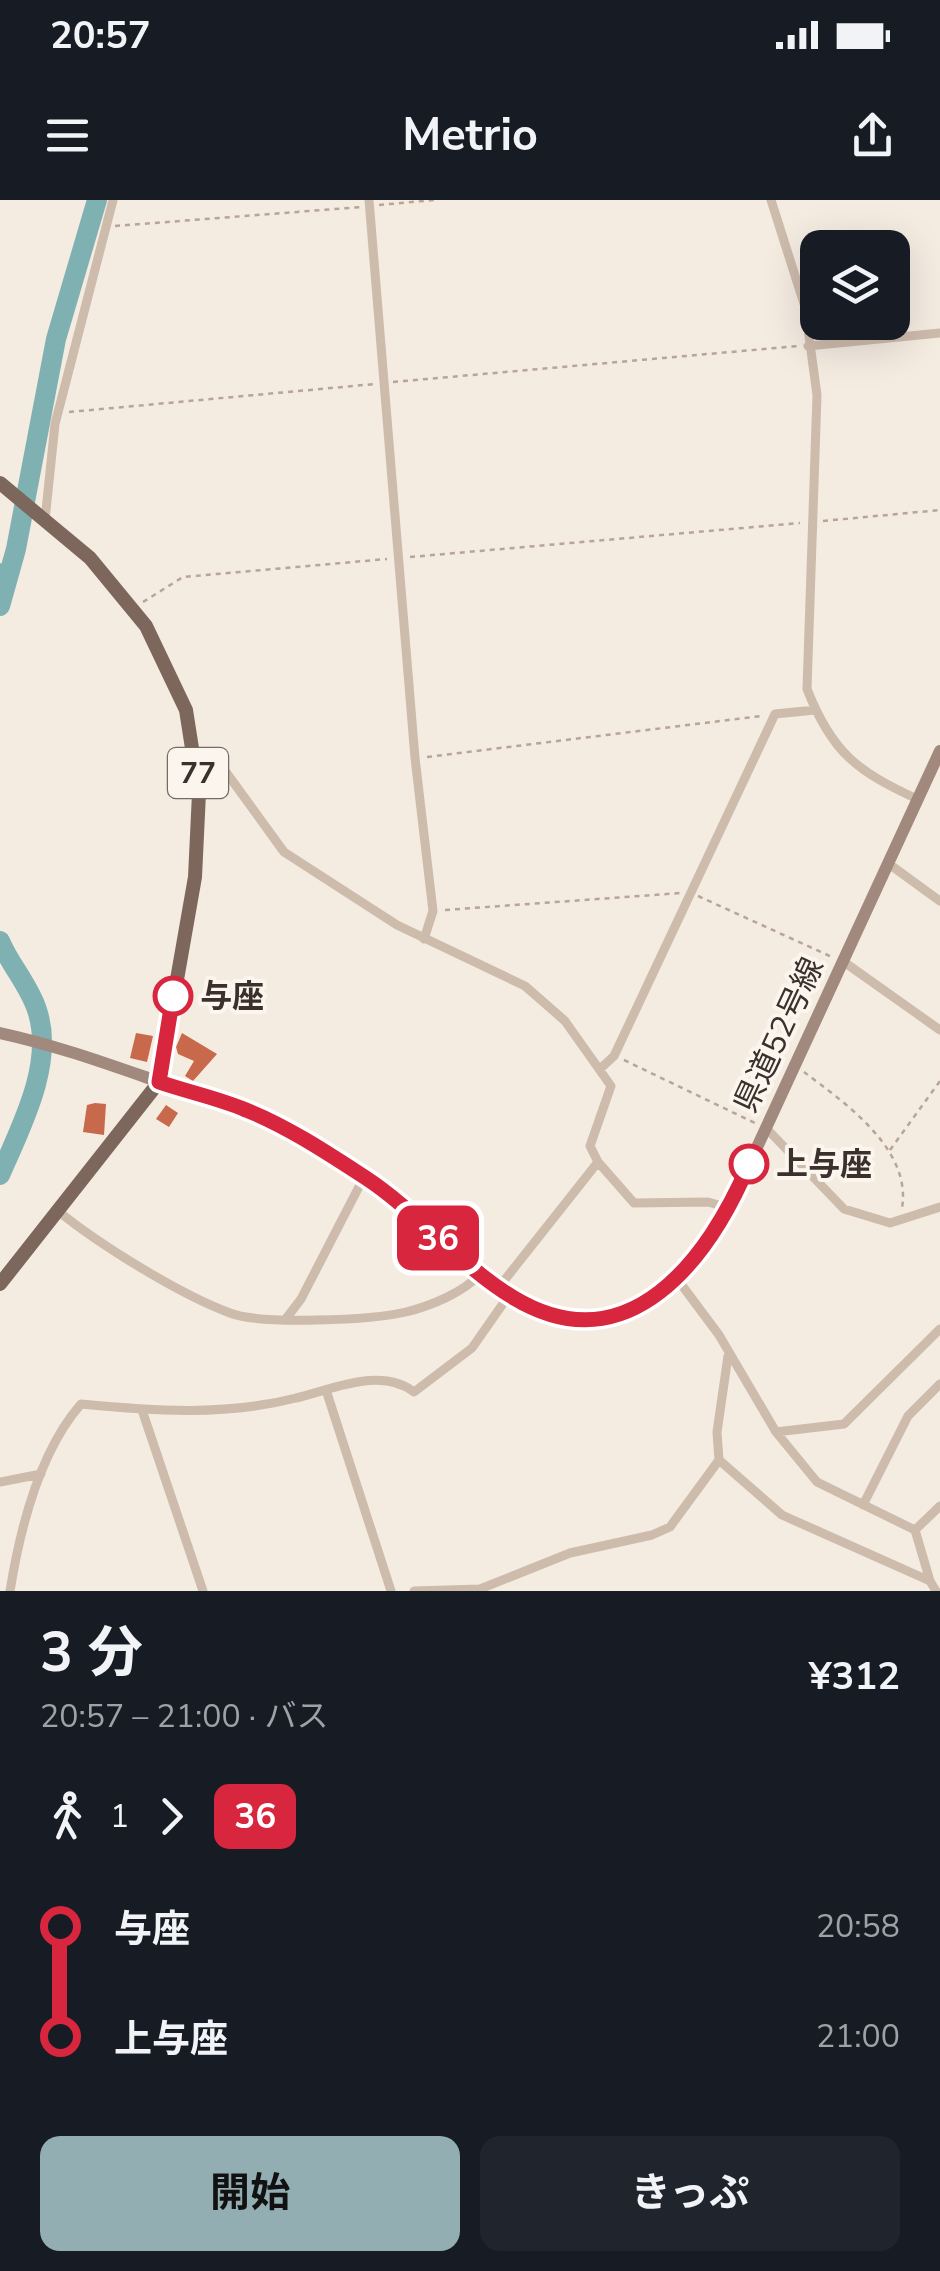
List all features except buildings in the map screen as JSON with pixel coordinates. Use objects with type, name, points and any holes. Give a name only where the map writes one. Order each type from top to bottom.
[{"type":"main road","name":"77","points":[[0,483],[90,558],[134,608],[175,683],[196,759],[198,853],[159,1082],[0,1284]]},
{"type":"main road","name":"県道52号線","points":[[5,1034],[69,1050],[245,1109],[364,1177],[480,1274],[504,1291],[551,1313],[599,1316],[630,1310],[678,1280],[714,1237],[940,752]]},
{"type":"street","points":[[39,516],[58,413],[112,200]]},
{"type":"street","points":[[771,200],[805,306],[817,395],[807,689],[835,745],[860,772],[918,799]]},
{"type":"street","points":[[369,203],[415,758],[433,911],[424,938]]},
{"type":"street","points":[[808,346],[940,333]]},
{"type":"street","points":[[601,1068],[614,1056],[775,714],[815,710]]},
{"type":"street","points":[[196,759],[218,761],[284,852],[424,938],[532,992],[565,1021],[601,1068],[611,1096],[590,1140],[598,1162],[634,1203],[708,1202],[730,1208]]},
{"type":"street","points":[[889,864],[940,902]]},
{"type":"street","points":[[844,962],[940,1030]]},
{"type":"street","points":[[766,1128],[844,1209],[890,1223],[940,1207]]},
{"type":"street","points":[[10,1591],[41,1474],[64,1424],[81,1404],[142,1410],[264,1406],[352,1383],[392,1382],[414,1392],[472,1348],[504,1291],[598,1162]]},
{"type":"street","points":[[285,1320],[301,1299],[364,1177]]},
{"type":"street","points":[[58,1211],[191,1296],[233,1315],[285,1320],[404,1312],[467,1286],[480,1274]]},
{"type":"street","points":[[678,1280],[719,1335],[776,1432],[817,1482],[915,1530],[936,1591]]},
{"type":"street","points":[[776,1432],[844,1424],[940,1329]]},
{"type":"street","points":[[414,1591],[472,1591],[570,1553],[652,1536],[684,1514],[718,1460],[718,1414],[728,1356]]},
{"type":"street","points":[[863,1505],[908,1416],[940,1384]]},
{"type":"street","points":[[326,1390],[392,1591]]},
{"type":"street","points":[[142,1410],[202,1591]]},
{"type":"street","points":[[718,1460],[782,1516],[930,1581]]},
{"type":"street","points":[[0,1482],[41,1474]]},
{"type":"street","points":[[915,1530],[940,1506]]},
{"type":"path","points":[[104,224],[124,227],[434,200]]},
{"type":"path","points":[[58,413],[808,346]]},
{"type":"path","points":[[134,608],[183,576],[940,510]]},
{"type":"path","points":[[415,758],[775,714]]},
{"type":"path","points":[[433,911],[690,892],[844,962]]},
{"type":"path","points":[[614,1056],[766,1128]]},
{"type":"path","points":[[795,1065],[840,1099],[890,1151],[904,1193],[900,1220]]},
{"type":"path","points":[[890,1151],[940,1080]]},
{"type":"waterway","points":[[0,606],[16,549],[56,339],[97,200]]},
{"type":"waterway","points":[[0,565],[9,577]]},
{"type":"waterway","points":[[0,941],[37,1010],[42,1051],[33,1094],[0,1175]]},
{"type":"bus line","name":"36","points":[[173,996],[159,1082],[245,1109],[283,1128],[390,1196],[510,1295],[551,1313],[584,1317],[617,1314],[667,1289],[714,1237],[749,1164]]},
{"type":"place","name":"与座","points":[[173,996]]},
{"type":"place","name":"上与座","points":[[749,1164]]}]
